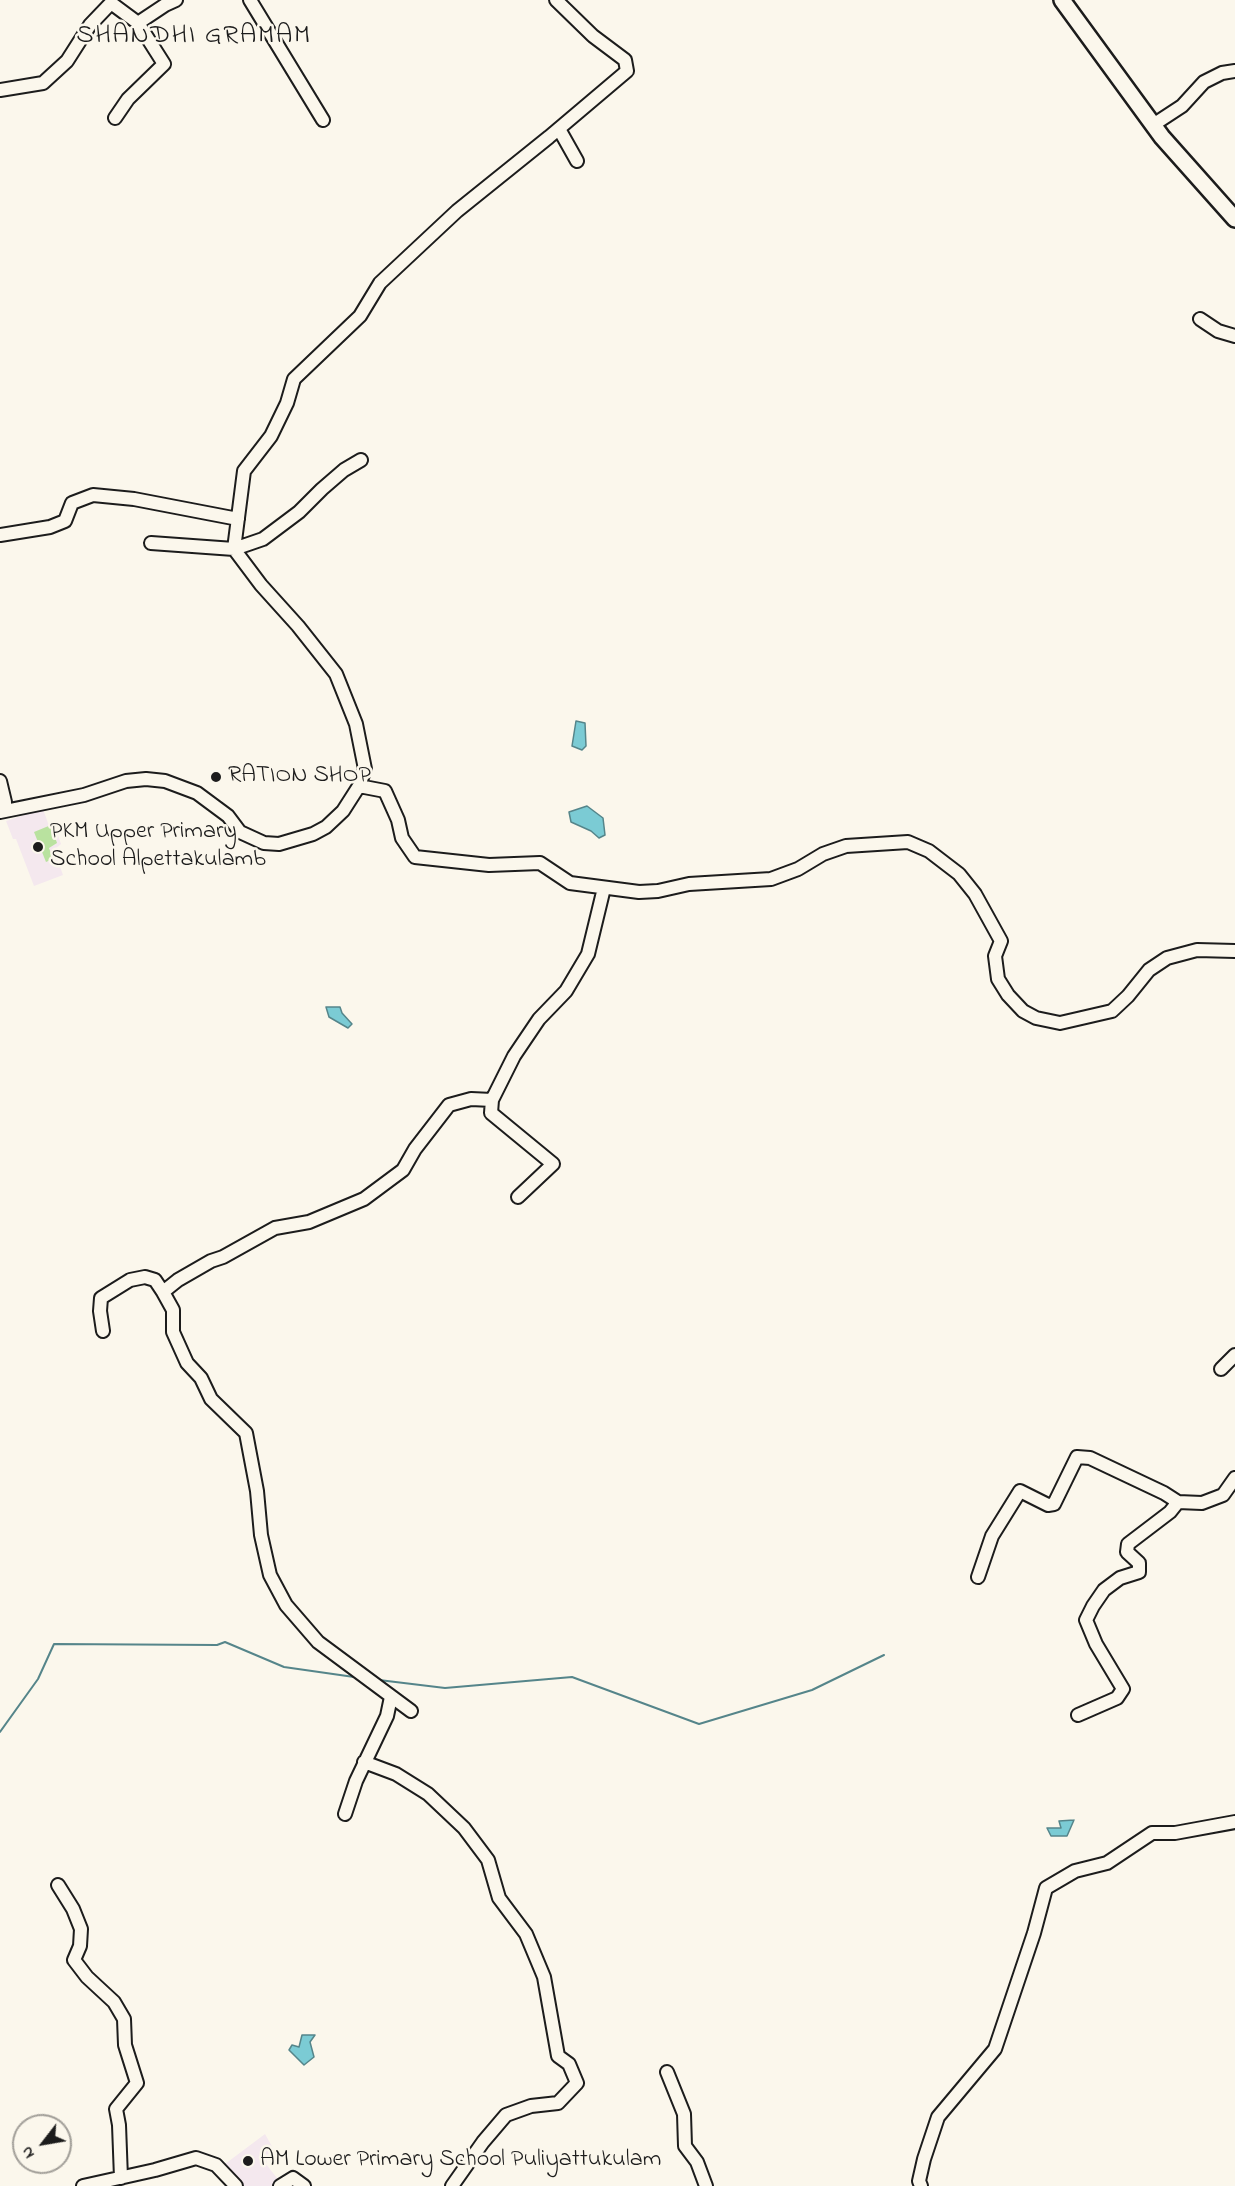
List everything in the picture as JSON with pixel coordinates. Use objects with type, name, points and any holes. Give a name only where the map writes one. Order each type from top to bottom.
[{"type":"main road","points":[[1062,0],[1153,125],[1235,219]]},
{"type":"street","points":[[138,22],[176,0]]},
{"type":"street","points":[[250,0],[323,120]]},
{"type":"street","points":[[0,781],[5,802],[2,812],[84,795],[126,781],[146,779],[165,781],[197,793],[228,816],[240,832],[264,843],[279,844],[313,834],[343,811],[360,786],[365,768],[356,724],[336,674],[298,626],[261,585],[234,549],[244,471],[271,436],[287,403],[294,379],[360,316],[380,283],[457,211],[627,71],[625,60],[593,36],[556,0]]},
{"type":"street","points":[[0,90],[43,83],[67,61],[90,25],[111,3],[138,22],[164,64],[128,99],[115,118]]},
{"type":"street","points":[[1153,125],[1182,106],[1204,82],[1222,73],[1235,70]]},
{"type":"street","points":[[559,129],[577,161]]},
{"type":"street","points":[[1200,319],[1218,331],[1235,336]]},
{"type":"street","points":[[152,543],[234,549],[263,539],[299,512],[344,470],[361,460]]},
{"type":"street","points":[[0,535],[50,527],[64,521],[72,503],[93,495],[134,499],[238,519]]},
{"type":"street","points":[[360,786],[385,791],[398,820],[402,838],[416,857],[489,864],[540,863],[570,883],[604,888],[658,891],[688,884],[771,879],[798,869],[823,854],[846,846],[908,842],[929,852],[959,874],[975,894],[1001,941],[996,956],[998,979],[1008,996],[1023,1011],[1036,1018],[1060,1023],[1112,1011],[1128,996],[1149,970],[1167,958],[1197,950],[1235,951]]},
{"type":"street","points":[[518,1197],[553,1164],[491,1113],[492,1100],[514,1056],[539,1019],[566,991],[588,954],[604,888]]},
{"type":"street","points":[[163,1292],[178,1280],[211,1261],[223,1257],[275,1228],[309,1222],[364,1199],[403,1170],[414,1149],[449,1105],[471,1099],[492,1100]]},
{"type":"street","points":[[103,1331],[101,1298],[130,1280],[145,1277],[155,1280],[173,1310],[173,1332],[187,1363],[201,1378],[211,1399],[246,1433],[263,1545],[270,1575],[286,1605],[318,1642],[411,1711]]},
{"type":"street","points":[[1221,1369],[1235,1355]]},
{"type":"street","points":[[978,1577],[992,1536],[1020,1491],[1047,1505],[1054,1504],[1077,1457],[1090,1458],[1178,1502],[1202,1503],[1223,1495],[1235,1478]]},
{"type":"street","points":[[1078,1714],[1117,1698],[1123,1689],[1096,1644],[1086,1620],[1093,1605],[1104,1590],[1120,1578],[1139,1572],[1139,1563],[1127,1552],[1128,1544],[1170,1512],[1178,1502]]},
{"type":"street","points":[[345,1814],[364,1762],[387,1716],[391,1697]]},
{"type":"street","points":[[364,1762],[396,1774],[428,1794],[464,1828],[488,1860],[499,1898],[526,1934],[544,1977],[558,2056],[569,2064],[577,2083],[558,2103],[531,2106],[506,2115],[483,2142],[452,2186]]},
{"type":"street","points":[[921,2186],[919,2181],[924,2159],[938,2116],[995,2049],[1034,1933],[1046,1888],[1075,1871],[1107,1863],[1152,1833],[1197,1830],[1235,1822]]},
{"type":"street","points":[[58,1885],[73,1909],[81,1929],[80,1946],[74,1960],[87,1977],[114,2002],[124,2019],[125,2045],[137,2083],[116,2109],[119,2125],[121,2178]]},
{"type":"street","points":[[667,2072],[684,2114],[685,2146],[698,2162],[706,2186]]},
{"type":"street","points":[[83,2186],[196,2158],[216,2165],[236,2186]]},
{"type":"street","points":[[280,2186],[293,2178],[304,2186]]},
{"type":"shaded area","name":"PKM Upper Primary School Alpettakulamb","points":[[43,809],[48,823],[54,823],[61,844],[54,850],[63,875],[34,886],[16,839],[13,839],[6,821]]},
{"type":"shaded area","name":"AM Lower Primary School Puliyattukulam","points":[[265,2134],[274,2150],[268,2155],[266,2164],[280,2182],[274,2186],[240,2186],[225,2164]]},
{"type":"green space","points":[[51,825],[57,843],[49,848],[53,859],[46,862],[34,832]]},
{"type":"water","points":[[576,721],[585,723],[586,746],[582,750],[572,746]]},
{"type":"water","points":[[587,806],[603,818],[605,835],[599,838],[591,831],[571,822],[569,812]]},
{"type":"water","points":[[326,1007],[340,1007],[342,1013],[352,1024],[348,1028],[329,1017]]},
{"type":"water","points":[[1074,1820],[1067,1836],[1051,1836],[1047,1828],[1061,1828],[1059,1821]]},
{"type":"water","points":[[302,2035],[315,2035],[310,2042],[314,2057],[304,2065],[289,2050],[292,2045],[299,2047]]},
{"type":"waterway","points":[[0,1732],[38,1679],[54,1644],[217,1645],[225,1642],[284,1667],[354,1677]]},
{"type":"waterway","points":[[379,1680],[445,1688],[572,1677],[699,1724],[812,1690],[884,1655]]},
{"type":"place","name":"RATION SHOP","points":[[216,777]]},
{"type":"place","name":"PKM Upper Primary School Alpettakulamb","points":[[38,847]]},
{"type":"place","name":"AM Lower Primary School Puliyattukulam","points":[[248,2161]]},
{"type":"district","name":"SHANDHI GRAMAM","points":[[194,38]]}]
